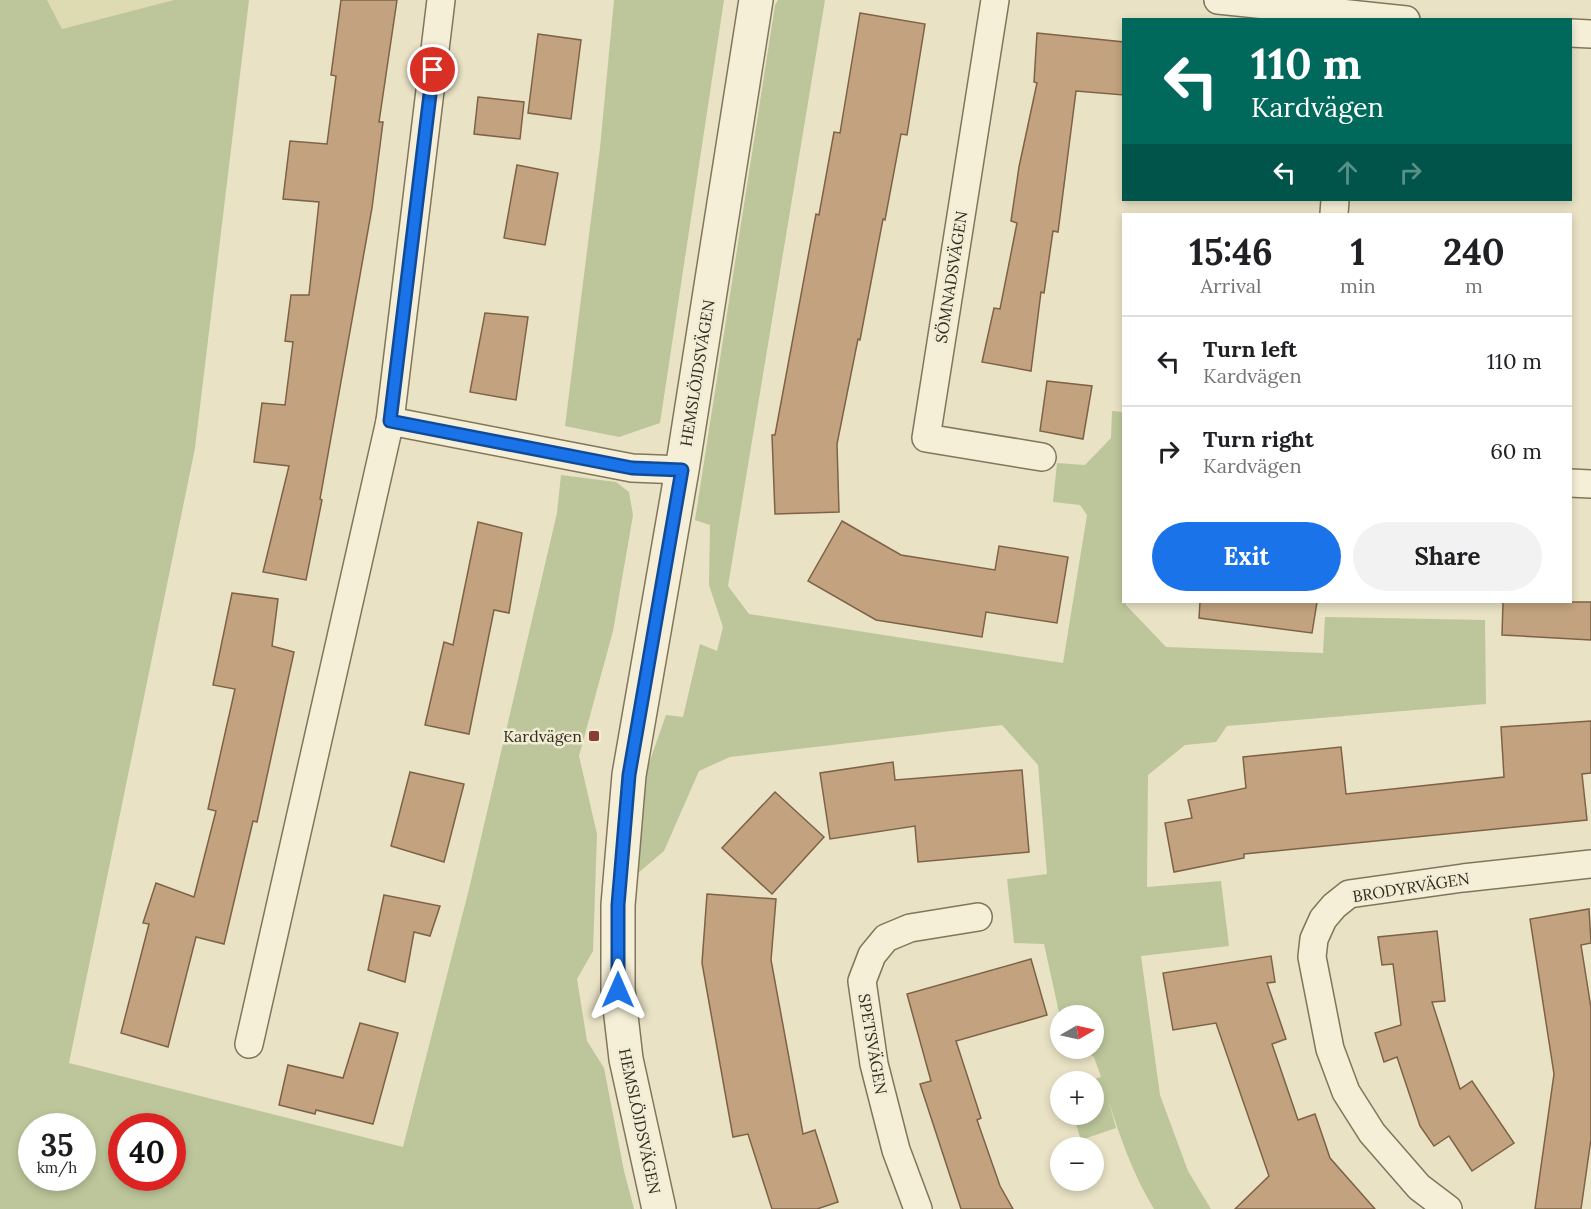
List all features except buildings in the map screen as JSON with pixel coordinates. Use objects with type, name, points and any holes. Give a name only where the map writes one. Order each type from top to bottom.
[{"type":"street","points":[[249,1044],[390,421],[441,0]]},
{"type":"street","name":"HEMSLÖJDSVÄGEN","points":[[659,1209],[626,1059],[618,990],[618,905],[629,775],[682,470],[756,0]]},
{"type":"street","name":"SÖMNADSVÄGEN","points":[[995,0],[926,438],[1042,457]]},
{"type":"street","points":[[1218,0],[1365,18]]},
{"type":"street","points":[[1572,33],[1591,34]]},
{"type":"street","points":[[390,421],[632,468],[682,470]]},
{"type":"street","points":[[1572,483],[1591,484]]},
{"type":"street","name":"BRODYRVÄGEN","points":[[1448,1209],[1419,1187],[1372,1133],[1346,1092],[1330,1049],[1312,957],[1314,939],[1323,919],[1334,906],[1350,894],[1463,878],[1591,864]]},
{"type":"street","name":"SPETSVÄGEN","points":[[918,1209],[896,1150],[874,1064],[862,981],[872,955],[886,938],[910,928],[978,917]]},
{"type":"shaded area","points":[[47,0],[174,0],[62,29]]},
{"type":"green space","points":[[0,0],[47,0],[62,29],[174,0],[249,0],[195,448],[69,1063],[403,1147],[469,889],[557,513],[561,475],[616,482],[629,492],[633,515],[613,631],[579,756],[597,834],[593,951],[577,979],[587,1041],[604,1068],[624,1171],[634,1209],[0,1209]]},
{"type":"green space","points":[[614,0],[724,0],[660,423],[619,437],[565,426],[600,148]]},
{"type":"green space","points":[[778,0],[825,0],[728,586],[749,614],[1063,663],[1087,515],[1080,505],[1053,502],[1057,463],[1085,465],[1111,438],[1112,411],[1122,412],[1122,603],[1126,603],[1166,647],[1323,653],[1325,617],[1485,620],[1486,704],[1227,726],[1216,742],[1185,745],[1148,775],[1147,887],[1221,881],[1229,946],[1141,956],[1160,1095],[1188,1171],[1211,1209],[1154,1209],[1133,1169],[1108,1099],[1116,1128],[1090,1137],[1080,1137],[1076,1125],[1104,1125],[1104,1071],[1099,1071],[1095,1059],[1104,1059],[1104,1005],[1057,1005],[1044,944],[1014,943],[1007,879],[1047,874],[1038,765],[1002,725],[730,757],[699,771],[664,851],[637,874],[647,769],[666,715],[683,717],[700,644],[717,651],[723,627],[709,585],[710,525],[695,520],[775,5]]},
{"type":"place","name":"Kardvägen","points":[[594,736]]},
{"type":"route","points":[[433,70],[390,421],[632,468],[682,470],[629,775],[618,905],[618,990]]}]
